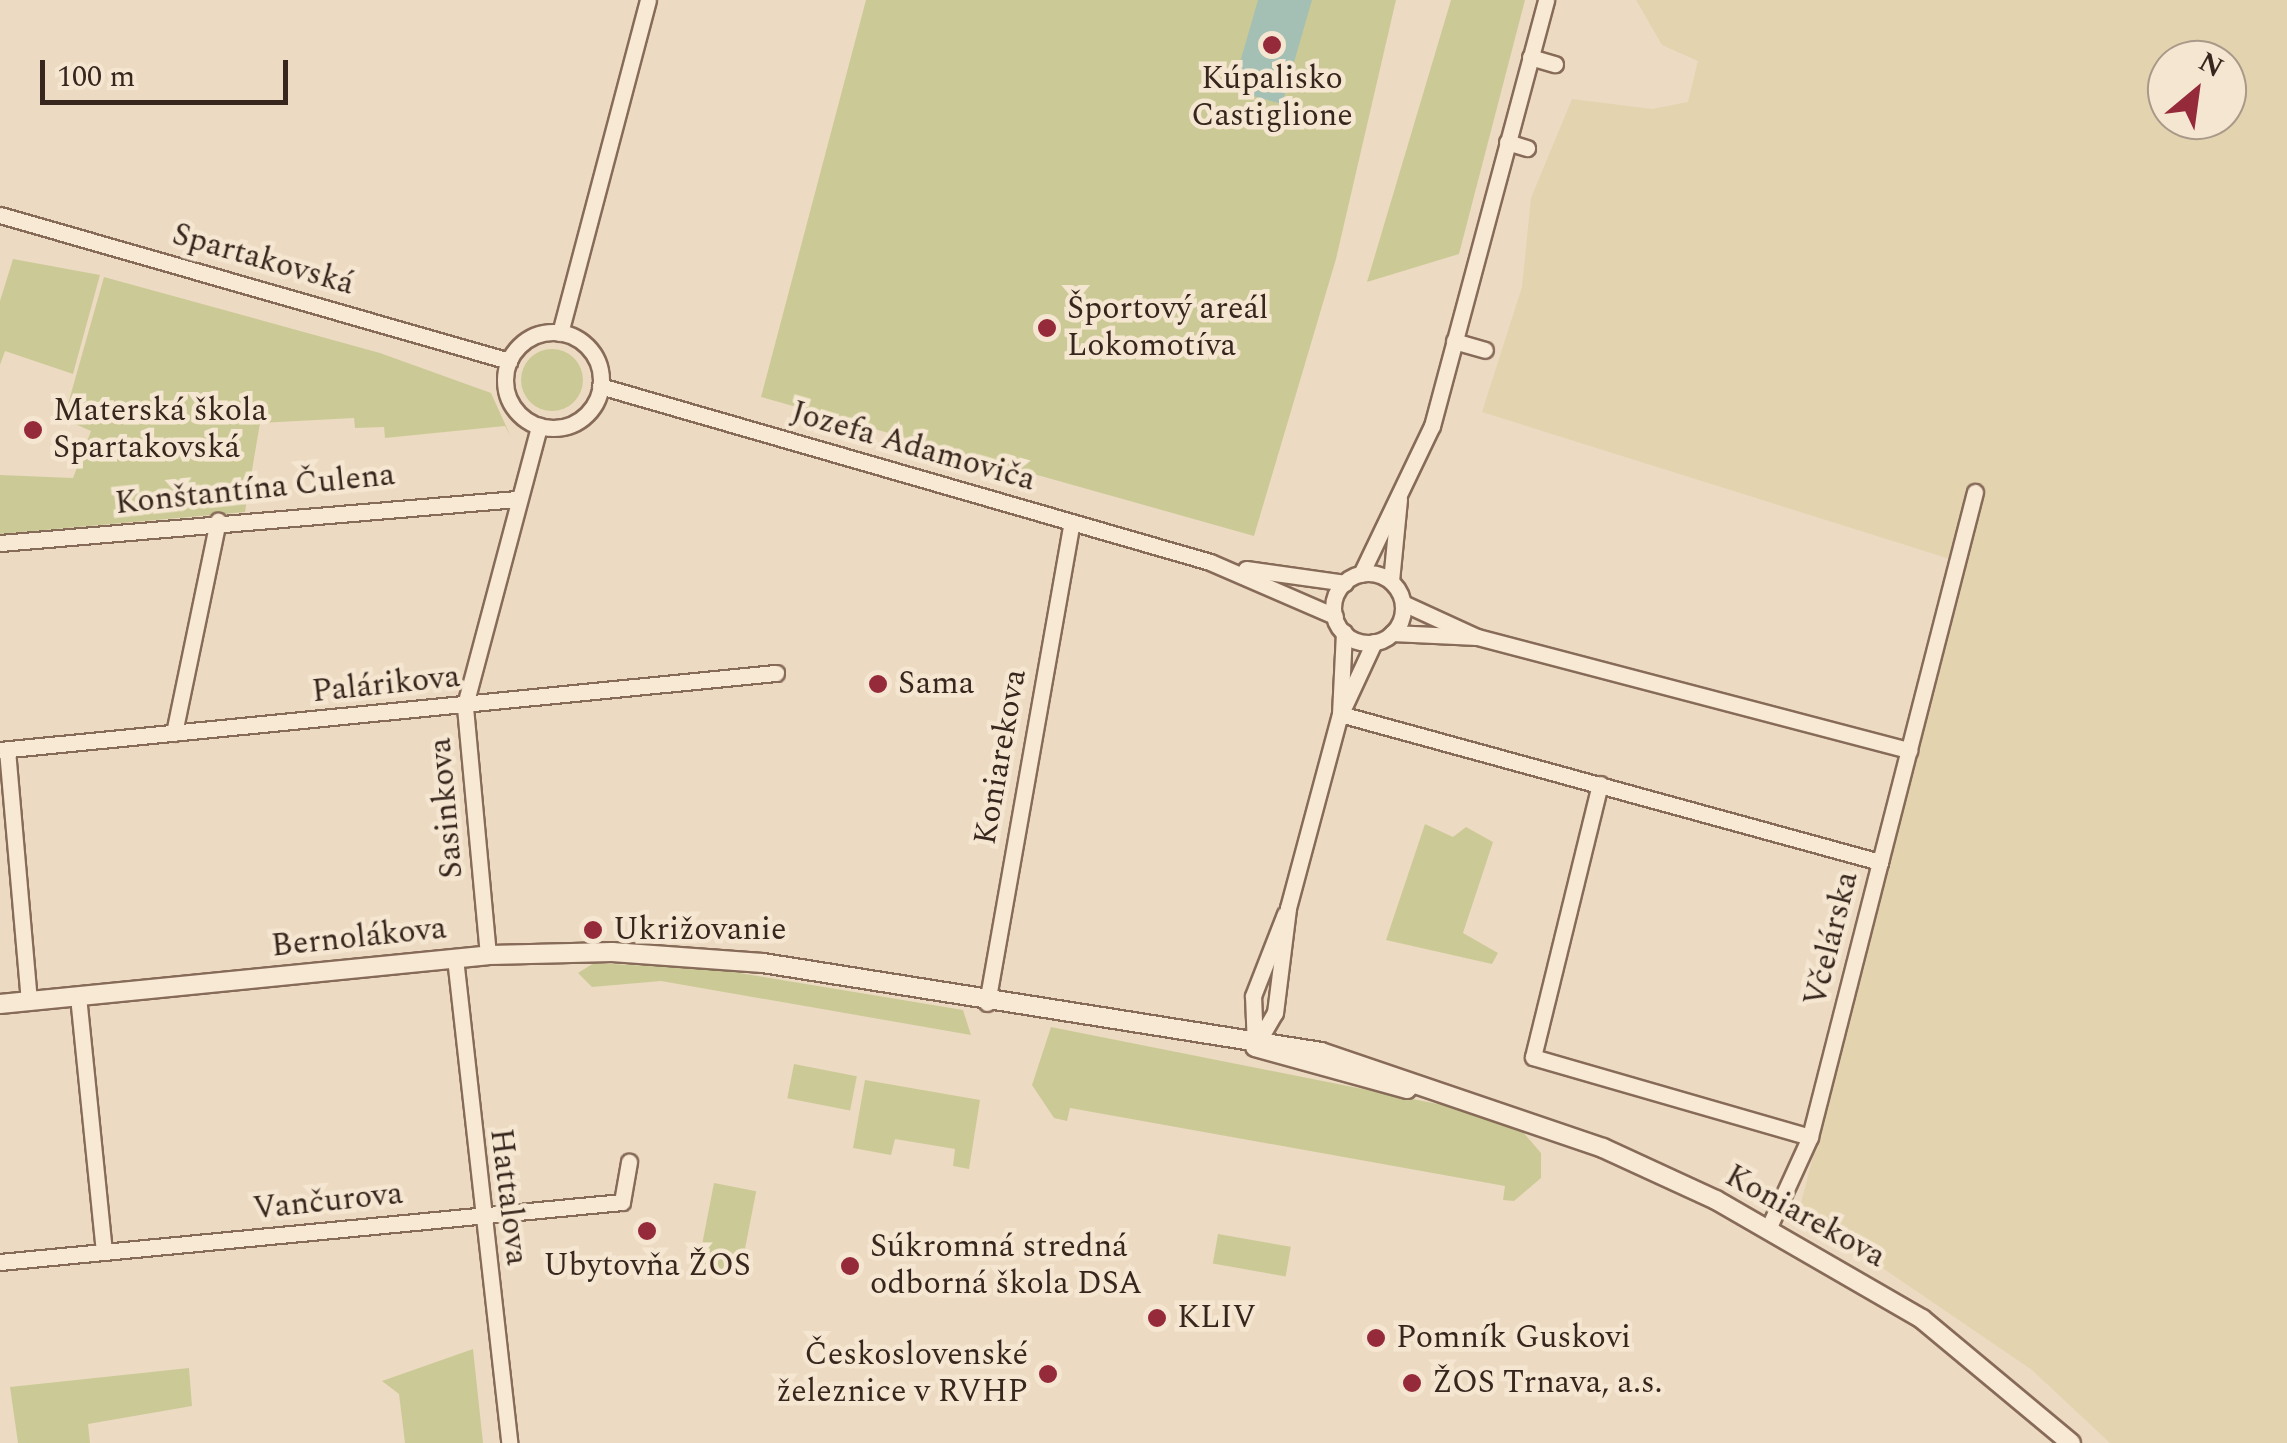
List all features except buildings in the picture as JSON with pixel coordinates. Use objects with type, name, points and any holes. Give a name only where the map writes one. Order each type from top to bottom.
[{"type":"street","points":[[560,333],[648,0]]},
{"type":"street","points":[[1340,714],[1344,632],[1335,616],[1345,583],[1360,574],[1399,499],[1454,341],[1546,0]]},
{"type":"street","points":[[1530,58],[1555,64]]},
{"type":"street","points":[[1508,142],[1527,148]]},
{"type":"street","name":"Spartakovská","points":[[0,215],[509,361]]},
{"type":"street","points":[[560,333],[593,354],[600,386],[576,422],[539,426],[511,404],[509,361],[535,335],[560,333]]},
{"type":"street","points":[[1454,341],[1485,350]]},
{"type":"street","name":"Jozefa Adamoviča","points":[[600,386],[1210,562],[1335,616]]},
{"type":"street","name":"Sasinkova","points":[[488,955],[465,705],[516,499],[539,426]]},
{"type":"street","points":[[1880,862],[1976,492]]},
{"type":"street","name":"Konštantína Čulena","points":[[0,543],[516,499]]},
{"type":"street","points":[[1399,499],[1391,582],[1403,603],[1478,638],[1909,750]]},
{"type":"street","points":[[174,733],[218,522]]},
{"type":"street","name":"Koniarekova","points":[[988,1002],[1072,522]]},
{"type":"street","name":"Jozefa Adamoviča","points":[[1210,562],[1345,583]]},
{"type":"street","points":[[1360,574],[1391,582]]},
{"type":"street","points":[[1392,634],[1403,603]]},
{"type":"street","points":[[1344,632],[1374,642]]},
{"type":"street","points":[[1255,1047],[1249,1018],[1288,908],[1340,714],[1374,642],[1392,634],[1478,638]]},
{"type":"street","name":"Palárikova","points":[[3,750],[776,673]]},
{"type":"street","name":"Včelárska","points":[[1340,714],[1880,862],[1810,1137],[1769,1228]]},
{"type":"street","points":[[3,750],[29,1001]]},
{"type":"street","points":[[1600,784],[1533,1057],[1810,1137]]},
{"type":"street","points":[[1255,1047],[1275,1013],[1288,908]]},
{"type":"street","name":"Bernolákova","points":[[0,1004],[488,955],[726,959]]},
{"type":"street","name":"Hattalova","points":[[455,958],[509,1443]]},
{"type":"street","name":"Koniarekova","points":[[726,959],[1255,1047],[1300,1048],[1603,1148],[1769,1228],[1922,1320],[2071,1443]]},
{"type":"street","points":[[78,996],[104,1252]]},
{"type":"street","points":[[1275,1013],[1300,1048]]},
{"type":"street","points":[[1218,1041],[1249,1018]]},
{"type":"street","name":"Koniarekova","points":[[1255,1047],[1275,1060],[1474,1103]]},
{"type":"street","name":"Vančurova","points":[[0,1262],[622,1202],[629,1162]]},
{"type":"shaded area","name":"Športový areál Lokomotíva","points":[[866,0],[1396,0],[1336,259],[1254,536],[761,397]]},
{"type":"shaded area","name":"Kúpalisko Castiglione","points":[[1258,0],[1312,0],[1282,104],[1232,90]]},
{"type":"shaded area","points":[[1451,0],[1525,0],[1459,254],[1367,282]]},
{"type":"shaded area","points":[[1636,0],[2287,0],[2287,1443],[2110,1443],[2032,1370],[1799,1211],[1966,564],[1482,412],[1522,287],[1531,198],[1572,99],[1652,109],[1688,102],[1698,61],[1662,45]]},
{"type":"shaded area","points":[[13,259],[100,275],[73,374],[5,351],[0,365],[0,301]]},
{"type":"shaded area","points":[[104,277],[380,353],[491,393],[511,437],[505,426],[385,438],[384,427],[355,428],[354,418],[260,423],[245,512],[0,534],[0,475],[73,478],[91,431],[66,420],[68,404]]},
{"type":"shaded area","points":[[552,349],[574,358],[583,380],[574,402],[552,411],[530,402],[521,380],[530,358]]},
{"type":"shaded area","points":[[1425,824],[1453,837],[1466,827],[1493,842],[1463,933],[1498,953],[1492,964],[1386,940]]},
{"type":"shaded area","points":[[594,963],[721,970],[963,1010],[971,1035],[661,981],[592,987],[578,973]]},
{"type":"shaded area","points":[[1051,1027],[1453,1107],[1523,1132],[1541,1153],[1541,1178],[1514,1201],[1503,1200],[1505,1186],[1070,1108],[1067,1121],[1054,1118],[1032,1085]]},
{"type":"shaded area","points":[[794,1064],[857,1076],[850,1111],[787,1098]]},
{"type":"shaded area","points":[[865,1080],[980,1100],[969,1169],[953,1166],[955,1149],[895,1139],[891,1155],[853,1148]]},
{"type":"shaded area","points":[[714,1183],[756,1191],[739,1278],[697,1269]]},
{"type":"shaded area","points":[[1218,1234],[1291,1247],[1286,1276],[1213,1264]]},
{"type":"shaded area","points":[[473,1349],[483,1443],[405,1443],[399,1394],[382,1381]]},
{"type":"shaded area","points":[[189,1368],[192,1406],[88,1424],[90,1443],[18,1443],[10,1387]]},
{"type":"place","name":"Kúpalisko Castiglione","points":[[1272,45]]},
{"type":"place","name":"Športový areál Lokomotíva","points":[[1047,328]]},
{"type":"place","name":"Materská škola Spartakovská","points":[[33,430]]},
{"type":"place","name":"Sama","points":[[878,684]]},
{"type":"place","name":"Ukrižovanie","points":[[593,930]]},
{"type":"place","name":"Ubytovňa ŽOS","points":[[647,1231]]},
{"type":"place","name":"Súkromná stredná odborná škola DSA","points":[[850,1266]]},
{"type":"place","name":"KLIV","points":[[1157,1318]]},
{"type":"place","name":"Pomník Guskovi","points":[[1376,1338]]},
{"type":"place","name":"Československé železnice v RVHP","points":[[1048,1374]]},
{"type":"place","name":"ŽOS Trnava, a.s.","points":[[1412,1383]]}]
